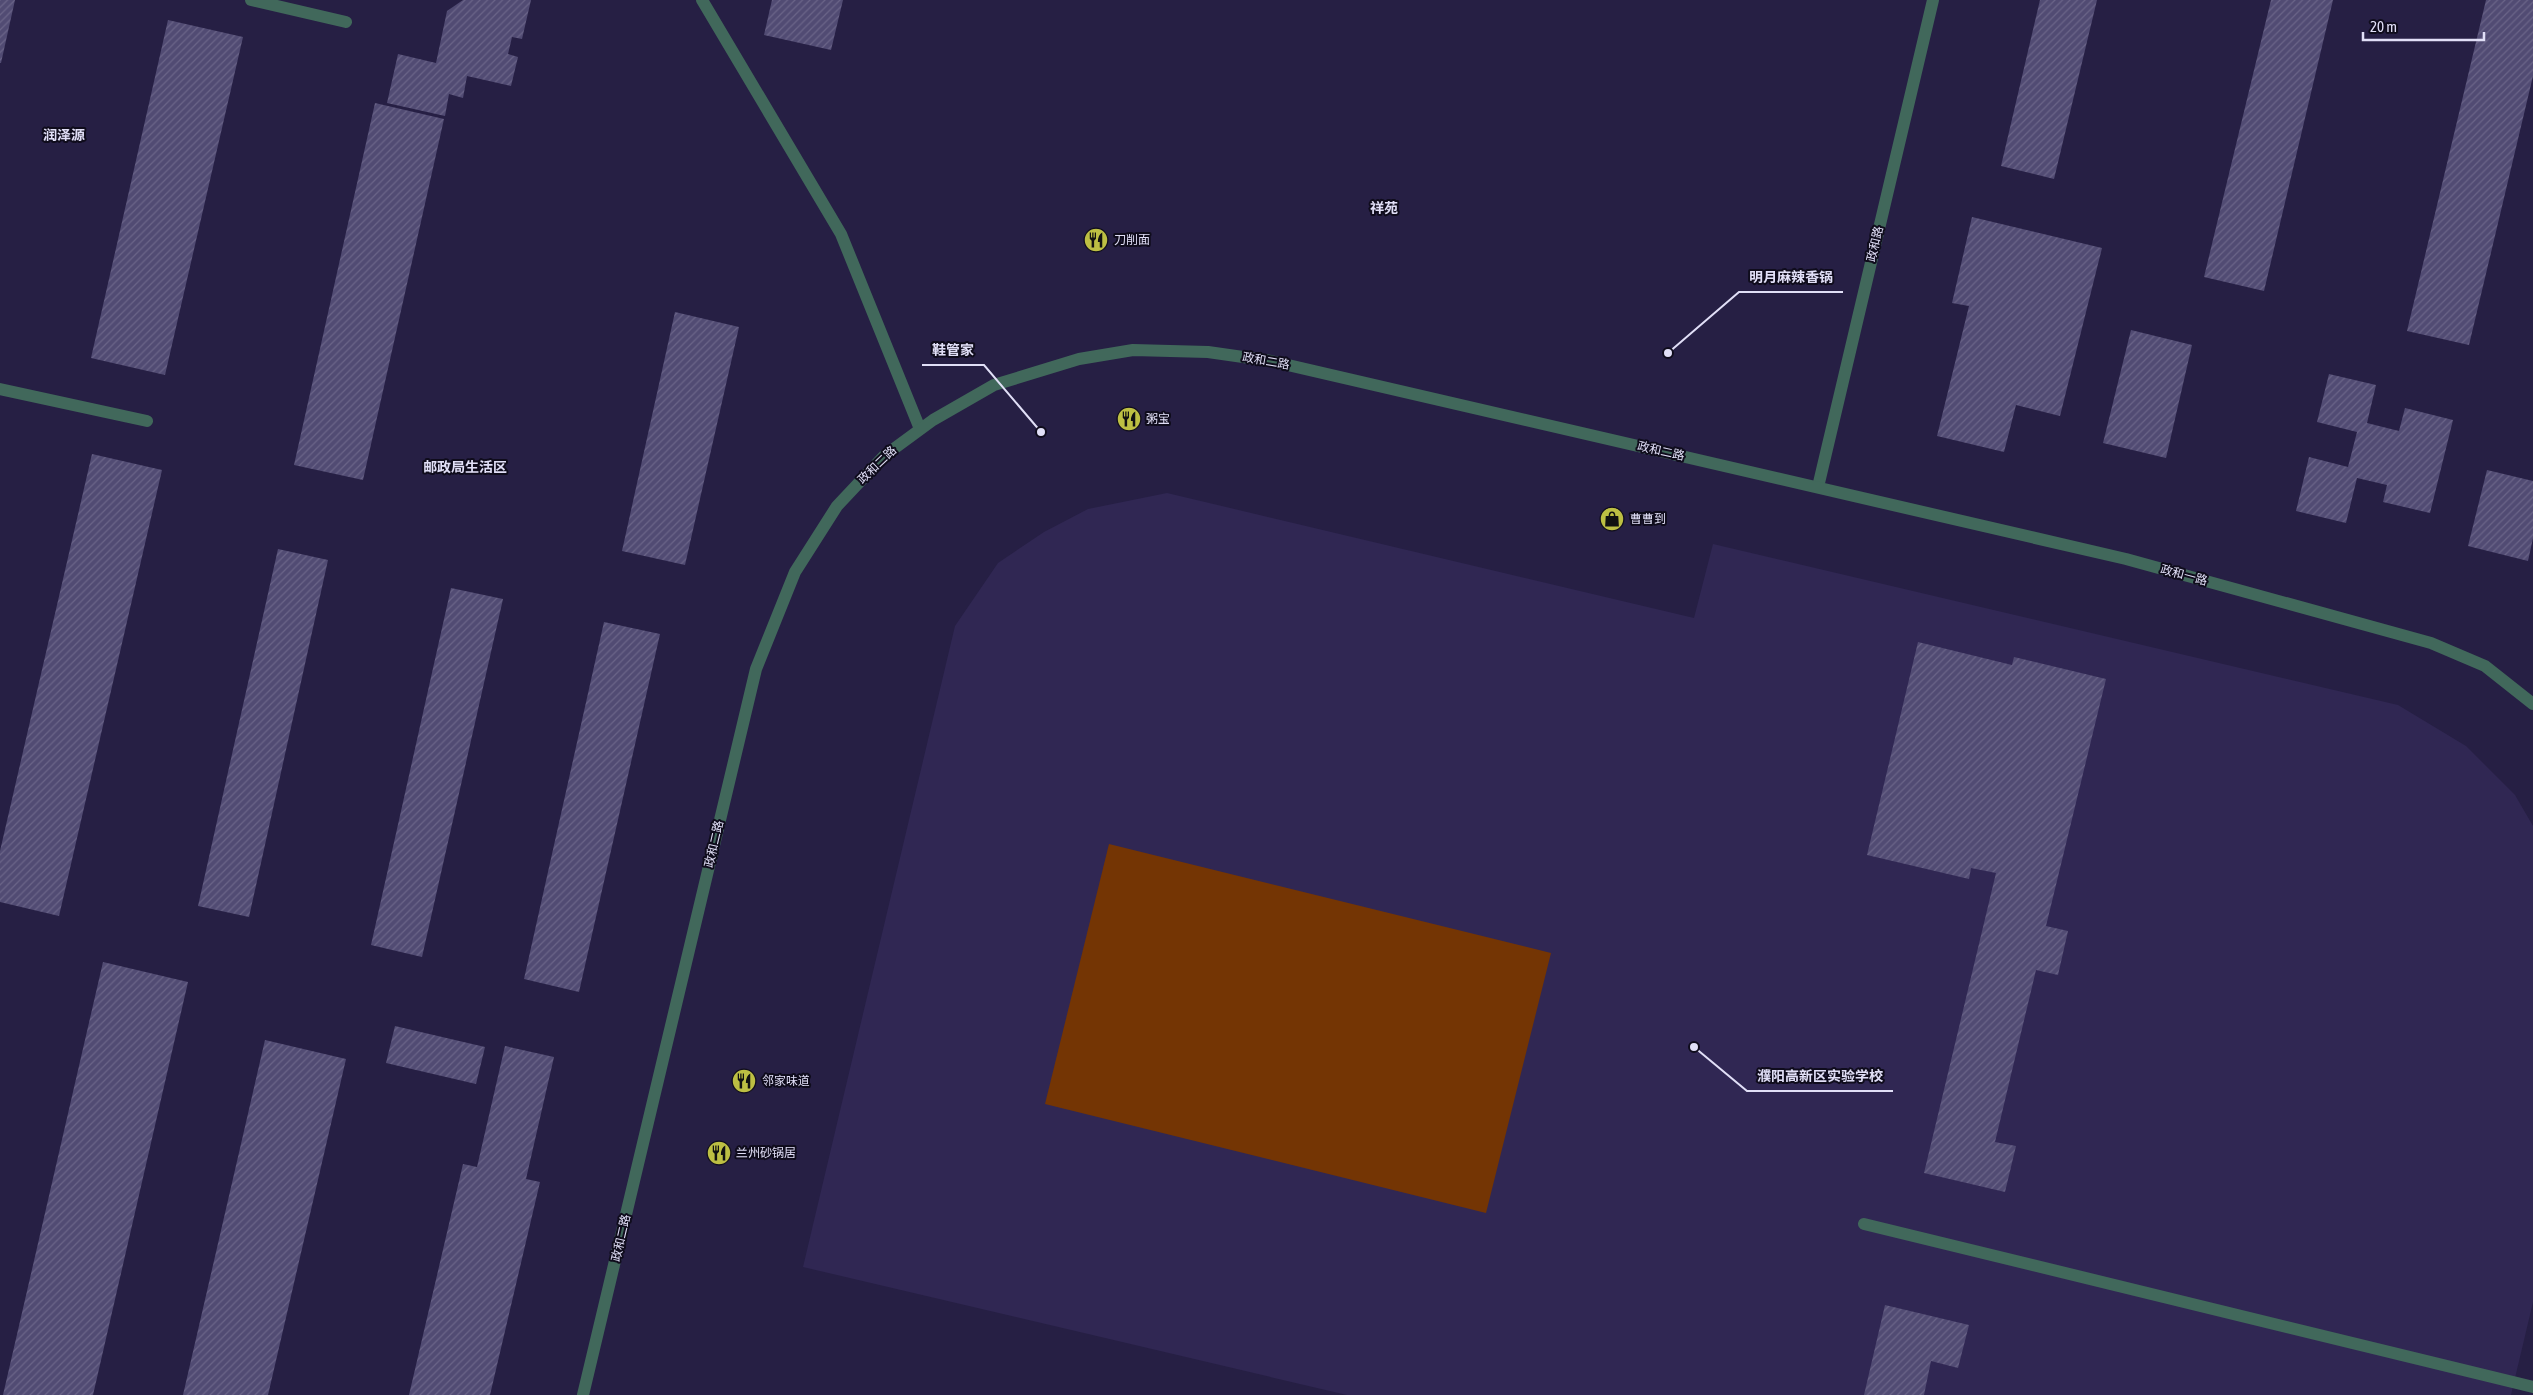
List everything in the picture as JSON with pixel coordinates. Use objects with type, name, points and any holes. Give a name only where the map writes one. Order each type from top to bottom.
[{"type":"street","points":[[251,0],[346,22]]},
{"type":"street","points":[[702,0],[840,234],[920,429]]},
{"type":"street","name":"政和路","points":[[1818,487],[1933,0]]},
{"type":"street","name":"政和二路","points":[[583,1395],[756,669],[795,572],[837,506],[884,456],[920,429],[994,386],[1080,359],[1133,350],[1208,352],[1271,361],[1818,487]]},
{"type":"street","points":[[0,389],[147,421]]},
{"type":"street","name":"政和一路","points":[[1818,487],[2126,559],[2431,642],[2485,666],[2533,704]]},
{"type":"street","points":[[1864,1224],[2533,1387]]},
{"type":"shaded area","points":[[1167,493],[1694,618],[1713,544],[2398,705],[2466,746],[2515,795],[2533,826],[2533,1302],[2511,1395],[1347,1395],[803,1267],[955,626],[998,563],[1044,532],[1088,509]]},
{"type":"shaded area","points":[[1109,844],[1551,953],[1486,1213],[1045,1104]]},
{"type":"building","points":[[0,0],[15,0],[1,63],[0,63]]},
{"type":"building","points":[[463,0],[531,0],[522,39],[512,37],[508,54],[518,57],[511,86],[467,76],[463,98],[449,94],[445,116],[387,103],[398,54],[436,63],[447,11]]},
{"type":"building","points":[[772,0],[843,0],[831,50],[764,35]]},
{"type":"building","points":[[2040,0],[2097,0],[2054,179],[2001,166]]},
{"type":"building","points":[[2271,0],[2333,0],[2264,291],[2204,277]]},
{"type":"building","points":[[2486,0],[2533,0],[2533,76],[2469,345],[2407,331]]},
{"type":"building","points":[[168,20],[243,37],[165,375],[91,358]]},
{"type":"building","points":[[375,103],[444,119],[363,480],[294,465]]},
{"type":"building","points":[[1972,217],[2102,248],[2060,416],[2016,405],[2004,452],[1937,436],[1969,306],[1952,303]]},
{"type":"building","points":[[675,312],[739,327],[685,565],[622,551]]},
{"type":"building","points":[[2131,330],[2192,345],[2166,458],[2103,443]]},
{"type":"building","points":[[2329,374],[2376,385],[2367,423],[2399,431],[2405,408],[2453,420],[2430,513],[2383,502],[2387,485],[2357,478],[2346,523],[2296,511],[2309,457],[2348,467],[2357,432],[2317,422]]},
{"type":"building","points":[[92,454],[162,470],[59,916],[0,902],[0,851]]},
{"type":"building","points":[[2487,470],[2533,481],[2533,538],[2528,561],[2468,546]]},
{"type":"building","points":[[278,549],[328,560],[249,917],[198,906]]},
{"type":"building","points":[[451,588],[503,599],[422,957],[371,945]]},
{"type":"building","points":[[604,622],[660,634],[579,992],[524,979]]},
{"type":"building","points":[[1918,642],[2012,665],[2014,657],[2106,679],[2046,926],[2068,931],[2058,975],[2036,970],[1995,1142],[2016,1146],[2005,1192],[1924,1173],[1996,873],[1971,868],[1969,879],[1867,855]]},
{"type":"building","points":[[103,962],[188,982],[93,1395],[3,1395]]},
{"type":"building","points":[[395,1026],[485,1047],[476,1084],[386,1063]]},
{"type":"building","points":[[265,1040],[346,1059],[268,1395],[183,1395]]},
{"type":"building","points":[[505,1046],[554,1057],[526,1179],[540,1182],[490,1395],[409,1395],[463,1164],[477,1167]]},
{"type":"building","points":[[1885,1305],[1969,1325],[1958,1368],[1931,1361],[1924,1395],[1864,1395]]},
{"type":"place","name":"刀削面","points":[[1096,240]]},
{"type":"place","name":"明月麻辣香锅","points":[[1668,353]]},
{"type":"place","name":"粥宝","points":[[1129,419]]},
{"type":"place","name":"鞋管家","points":[[1041,432]]},
{"type":"place","name":"曹曹到","points":[[1612,519]]},
{"type":"place","name":"濮阳高新区实验学校","points":[[1694,1047]]},
{"type":"place","name":"邻家味道","points":[[744,1081]]},
{"type":"place","name":"兰州砂锅居","points":[[719,1153]]},
{"type":"district","name":"润泽源","points":[[64,135]]},
{"type":"district","name":"祥苑","points":[[1384,208]]},
{"type":"district","name":"邮政局生活区","points":[[465,467]]}]
